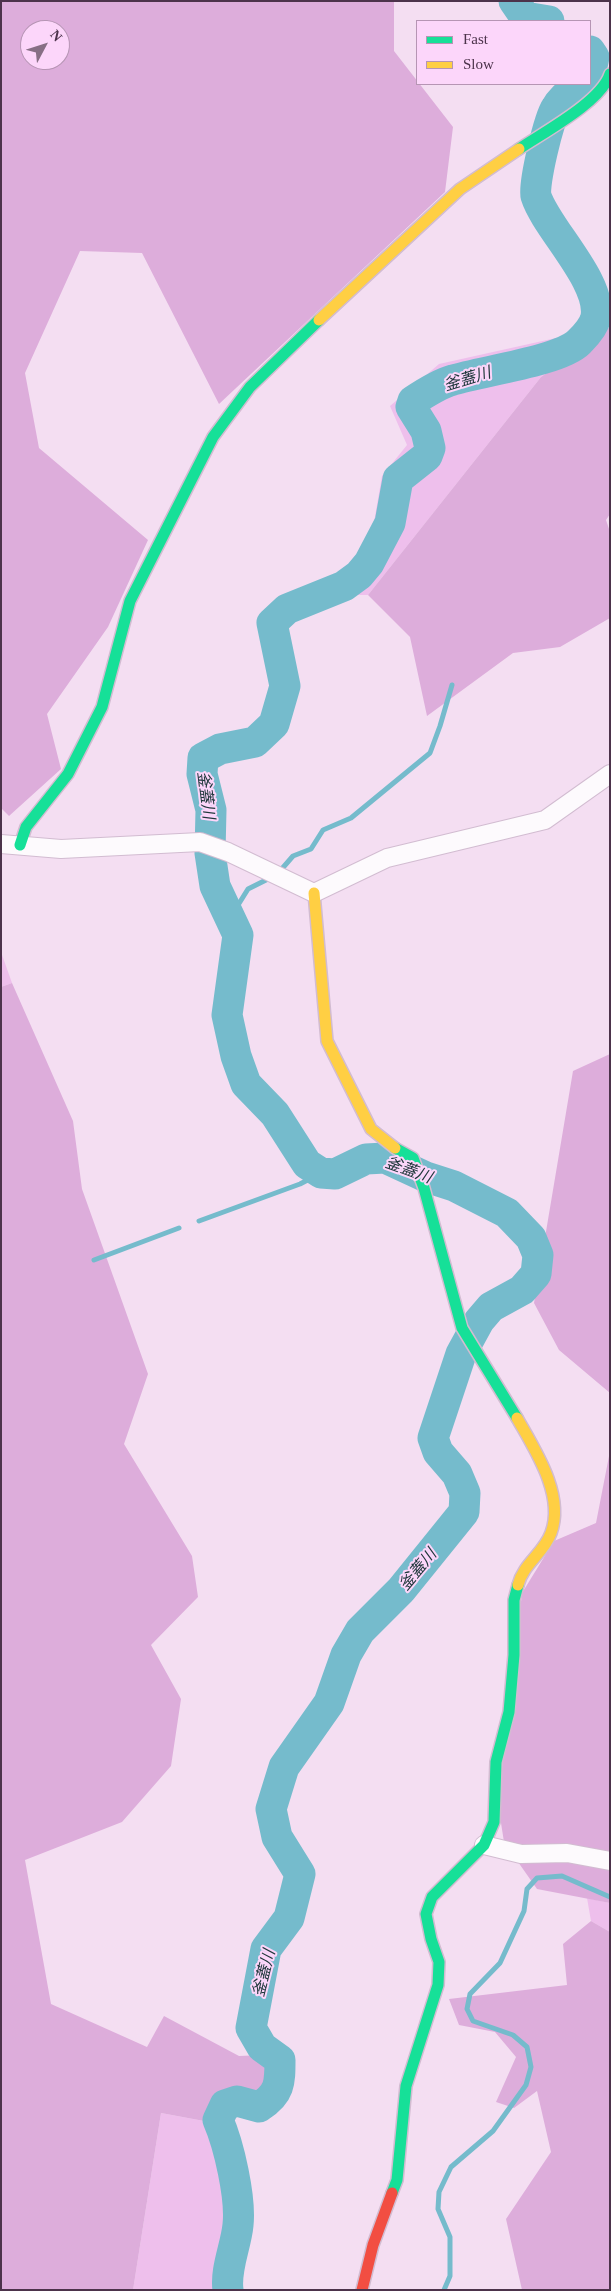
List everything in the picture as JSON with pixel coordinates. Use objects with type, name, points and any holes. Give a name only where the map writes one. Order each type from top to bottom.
[{"type":"street","points":[[20,845],[26,827],[68,774],[102,706],[130,601],[213,437],[250,387],[292,345],[460,190],[589,102],[608,83],[610,74]]},
{"type":"street","points":[[314,893],[387,858],[545,820],[610,774]]},
{"type":"street","points":[[1,844],[60,849],[200,842],[228,852],[314,893]]},
{"type":"street","points":[[314,893],[327,1041],[371,1129],[392,1146],[413,1158],[424,1188],[443,1264],[462,1328],[480,1355],[545,1466],[555,1509],[550,1534],[520,1576],[514,1600],[514,1655],[509,1712],[496,1762],[494,1822],[484,1845],[432,1898],[426,1914],[430,1939],[439,1962],[438,1985],[406,2086],[397,2180],[372,2246],[362,2290]]},
{"type":"street","points":[[484,1845],[521,1854],[566,1853],[610,1861]]},
{"type":"shaded area","points":[[1,1],[394,1],[394,51],[416,79],[416,85],[420,85],[453,127],[445,192],[219,404],[142,253],[80,251],[25,373],[39,448],[148,540],[108,627],[47,714],[61,769],[9,816],[1,808]]},
{"type":"shaded area","points":[[610,326],[541,377],[368,595],[348,595],[330,580],[370,545],[382,476],[407,445],[390,406],[439,364]]},
{"type":"shaded area","points":[[610,327],[610,514],[606,520],[610,532],[610,618],[560,647],[513,653],[427,716],[410,637],[368,595],[541,377]]},
{"type":"shaded area","points":[[1,952],[12,983],[1,987]]},
{"type":"shaded area","points":[[12,983],[73,1121],[82,1189],[148,1374],[124,1444],[192,1556],[198,1597],[151,1645],[181,1699],[171,1766],[122,1822],[25,1860],[51,2004],[147,2047],[164,2016],[239,2056],[262,2055],[271,2073],[258,2091],[229,2094],[204,2121],[161,2113],[133,2290],[1,2290],[1,987]]},
{"type":"shaded area","points":[[610,1054],[610,1393],[559,1350],[534,1303],[573,1071]]},
{"type":"shaded area","points":[[610,1451],[610,1903],[537,1889],[504,1842],[498,1804],[522,1593],[554,1541],[596,1523]]},
{"type":"shaded area","points":[[587,1898],[610,1903],[610,1932],[591,1921]]},
{"type":"shaded area","points":[[591,1921],[610,1932],[610,2290],[522,2290],[506,2219],[551,2152],[537,2091],[514,2108],[496,2102],[516,2057],[495,2032],[459,2025],[449,1999],[567,1985],[563,1944]]},
{"type":"shaded area","points":[[229,2094],[234,2108],[227,2121],[250,2220],[238,2290],[133,2290],[161,2113],[204,2121]]},
{"type":"waterway","name":"釜蓋川","points":[[514,1],[525,17],[543,20]]},
{"type":"waterway","name":"釜蓋川","points":[[591,52],[594,57],[591,70]]},
{"type":"waterway","name":"釜蓋川","points":[[228,2290],[229,2266],[238,2225],[238,2201],[230,2157],[218,2120],[225,2105],[237,2101],[259,2107],[271,2097],[279,2082],[280,2060],[262,2047],[251,2028],[266,1949],[289,1918],[300,1874],[277,1837],[271,1809],[284,1767],[329,1703],[346,1655],[360,1631],[401,1590],[464,1512],[465,1493],[457,1474],[438,1452],[433,1438],[461,1354],[479,1321],[491,1307],[522,1290],[536,1274],[538,1255],[531,1238],[507,1213],[454,1186],[426,1177],[385,1158],[366,1159],[335,1174],[321,1173],[307,1164],[275,1114],[246,1084],[236,1056],[227,1015],[238,935],[215,886],[210,853],[211,810],[202,774],[203,758],[220,749],[255,742],[274,724],[285,686],[272,623],[287,609],[344,586],[359,575],[369,563],[390,523],[398,479],[427,456],[430,448],[426,431],[411,407],[413,401],[437,386],[453,380],[555,355],[579,342],[593,324],[596,317],[596,303],[591,287],[550,223],[536,196],[539,166],[553,114],[561,101],[579,85]]},
{"type":"waterway","points":[[280,871],[293,856],[311,849],[323,830],[351,818],[430,753],[452,685]]},
{"type":"waterway","points":[[230,918],[248,889],[270,878]]},
{"type":"waterway","points":[[199,1221],[300,1184],[321,1173]]},
{"type":"waterway","points":[[94,1260],[179,1228]]},
{"type":"waterway","points":[[444,2290],[450,2276],[450,2237],[438,2209],[439,2192],[451,2167],[493,2131],[526,2085],[531,2067],[527,2047],[513,2035],[473,2021],[467,2009],[470,1994],[500,1963],[524,1911],[527,1889],[537,1878],[562,1876],[610,1897]]},
{"type":"traffic: fast","points":[[519,149],[584,106],[605,85],[610,74]]},
{"type":"traffic: fast","points":[[20,845],[26,827],[68,774],[102,707],[130,601],[213,437],[250,387],[319,320]]},
{"type":"traffic: fast","points":[[395,1148],[413,1158],[424,1188],[462,1328],[517,1418]]},
{"type":"traffic: fast","points":[[392,2193],[397,2180],[406,2086],[438,1985],[439,1962],[431,1939],[426,1914],[432,1897],[484,1845],[494,1822],[496,1762],[509,1712],[514,1655],[514,1600],[518,1585]]},
{"type":"traffic: slow","points":[[319,320],[460,189],[519,149]]},
{"type":"traffic: slow","points":[[314,893],[327,1041],[371,1129],[395,1148]]},
{"type":"traffic: slow","points":[[517,1418],[546,1473],[554,1504],[554,1518],[548,1540],[524,1571],[518,1585]]},
{"type":"traffic: jam","points":[[362,2290],[373,2245],[392,2193]]}]
